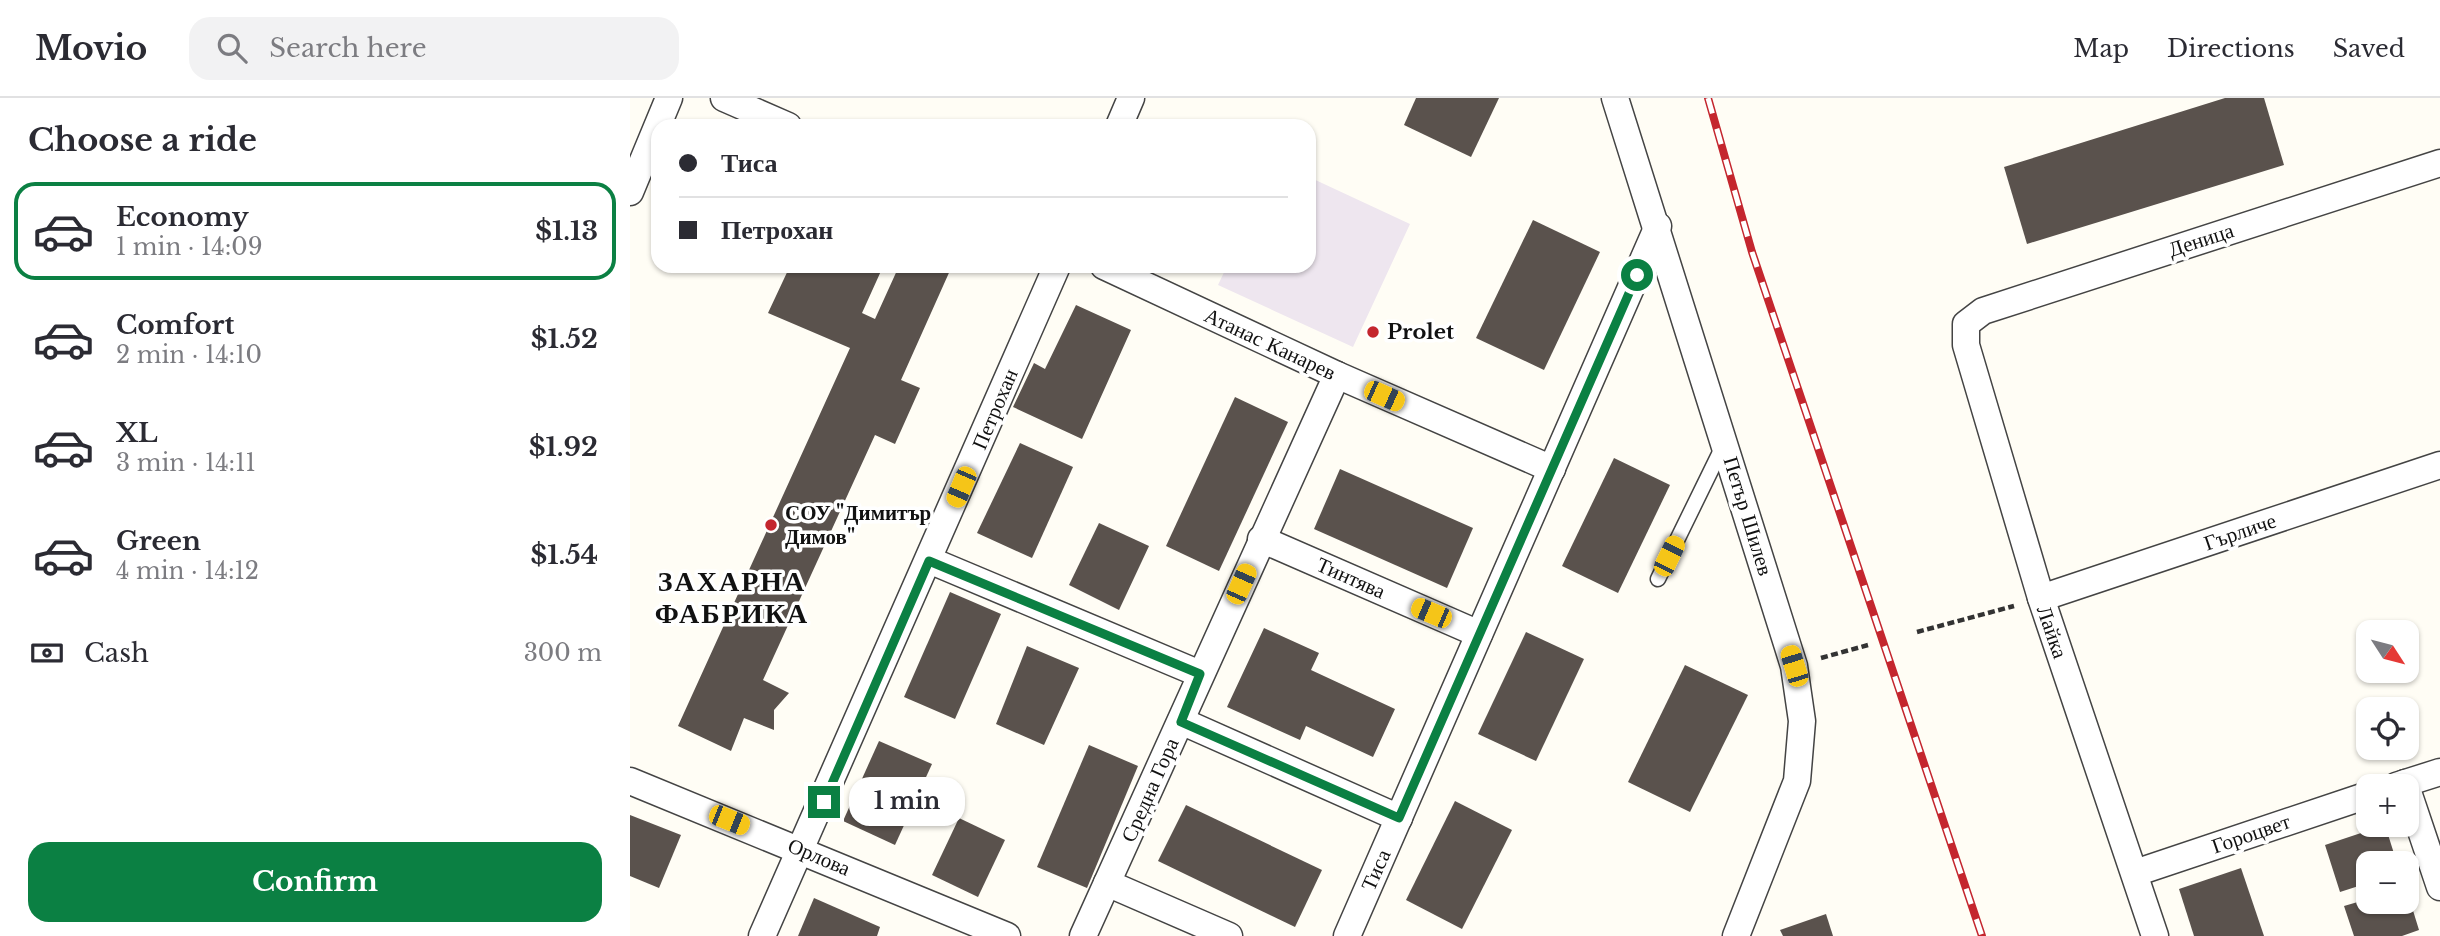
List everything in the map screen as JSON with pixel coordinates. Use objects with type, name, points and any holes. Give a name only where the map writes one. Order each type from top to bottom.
[{"type":"street","points":[[660,119],[669,98]]},
{"type":"street","points":[[724,98],[772,119]]},
{"type":"street","points":[[1122,119],[1131,98]]},
{"type":"street","name":"Петър Шилев","points":[[1615,98],[1658,226],[1794,666],[1802,721],[1797,781],[1736,936]]},
{"type":"street","points":[[630,192],[651,141]]},
{"type":"street","name":"Деница","points":[[1966,324],[1983,311],[2440,163]]},
{"type":"street","name":"Тиса","points":[[1347,936],[1658,226]]},
{"type":"street","name":"Петрохан","points":[[762,936],[803,850],[1054,273]]},
{"type":"street","name":"Атанас Канарев","points":[[1119,273],[1337,375],[1552,469]]},
{"type":"street","name":"Лайка","points":[[1966,324],[1966,345],[2041,598],[2155,936]]},
{"type":"street","name":"Средна Гора","points":[[1083,936],[1337,375]]},
{"type":"street","name":"Гърличе","points":[[2041,598],[2440,465]]},
{"type":"street","name":"Тинтява","points":[[1261,539],[1479,634]]},
{"type":"street","points":[[929,561],[1200,674]]},
{"type":"street","points":[[1181,722],[1399,818]]},
{"type":"street","points":[[2419,778],[2440,772]]},
{"type":"street","name":"Орлова","points":[[630,780],[1007,936]]},
{"type":"street","name":"Гороцвет","points":[[2135,873],[2356,799]]},
{"type":"street","points":[[2419,832],[2440,887]]},
{"type":"street","points":[[1107,883],[1230,936]]},
{"type":"lane","points":[[1658,579],[1725,442]]},
{"type":"path","points":[[1917,632],[2041,598]]},
{"type":"path","points":[[1846,651],[1868,645]]},
{"type":"shaded area","points":[[1316,180],[1410,224],[1353,347],[1218,285],[1224,273],[1316,273]]},
{"type":"building","points":[[1416,98],[1499,98],[1471,157],[1404,125]]},
{"type":"building","points":[[2225,98],[2264,98],[2284,165],[2027,244],[2004,167]]},
{"type":"building","points":[[1533,220],[1600,252],[1544,370],[1476,338]]},
{"type":"building","points":[[787,273],[880,273],[862,313],[875,319],[896,273],[949,273],[901,380],[920,388],[895,444],[875,435],[763,680],[789,693],[774,710],[774,730],[744,718],[731,751],[678,726],[850,348],[768,313]]},
{"type":"building","points":[[1076,305],[1131,330],[1082,439],[1013,407],[1034,363],[1045,369]]},
{"type":"building","points":[[1235,397],[1288,422],[1219,571],[1166,546]]},
{"type":"building","points":[[1020,443],[1073,467],[1032,558],[977,533]]},
{"type":"building","points":[[1614,458],[1670,485],[1618,593],[1562,566]]},
{"type":"building","points":[[1340,469],[1473,528],[1447,588],[1314,529]]},
{"type":"building","points":[[1099,523],[1149,546],[1119,610],[1069,585]]},
{"type":"building","points":[[950,592],[1001,614],[955,719],[904,697]]},
{"type":"building","points":[[1264,628],[1319,653],[1311,670],[1395,709],[1373,757],[1306,726],[1300,740],[1227,707]]},
{"type":"building","points":[[1526,632],[1584,659],[1536,761],[1478,734]]},
{"type":"building","points":[[1027,646],[1079,668],[1044,745],[996,724]]},
{"type":"building","points":[[1685,665],[1748,695],[1690,812],[1628,782]]},
{"type":"building","points":[[879,741],[932,764],[895,845],[843,821]]},
{"type":"building","points":[[1089,745],[1138,766],[1087,888],[1037,867]]},
{"type":"building","points":[[1455,801],[1512,830],[1462,929],[1406,900]]},
{"type":"building","points":[[1186,805],[1322,870],[1295,927],[1158,861]]},
{"type":"building","points":[[630,815],[681,835],[659,888],[630,876]]},
{"type":"building","points":[[959,818],[1005,840],[978,897],[932,875]]},
{"type":"building","points":[[2356,835],[2356,837],[2389,837],[2393,851],[2356,851],[2356,887],[2340,892],[2325,845]]},
{"type":"building","points":[[2241,868],[2264,936],[2194,936],[2179,889]]},
{"type":"building","points":[[814,898],[880,927],[877,936],[798,936]]},
{"type":"building","points":[[2356,902],[2356,914],[2414,914],[2419,930],[2402,936],[2354,936],[2344,906]]},
{"type":"building","points":[[1826,914],[1833,936],[1783,936],[1780,930]]},
{"type":"railway","points":[[1708,98],[1752,252],[1982,936]]},
{"type":"place","name":"Prolet","points":[[1373,332]]},
{"type":"place","name":"СОУ \"Димитър Димов\"","points":[[771,525]]},
{"type":"district","name":"ЗАХАРНА ФАБРИКА","points":[[732,597]]},
{"type":"route","points":[[824,802],[929,561],[1200,674],[1181,722],[1399,818],[1637,275]]}]
